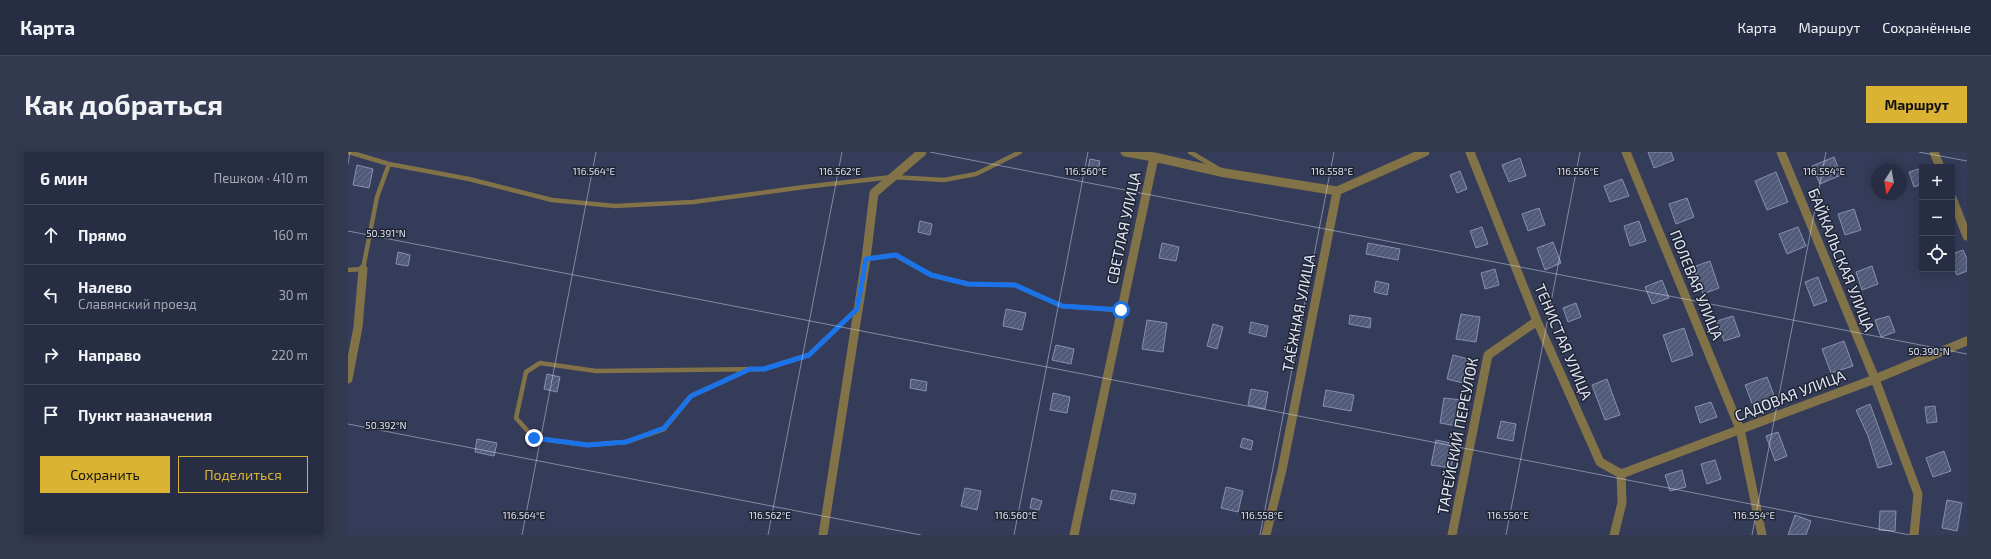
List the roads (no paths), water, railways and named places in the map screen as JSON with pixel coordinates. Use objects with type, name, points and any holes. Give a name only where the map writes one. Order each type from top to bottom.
[{"type":"street","points":[[823,535],[866,259],[874,193],[922,152]]},
{"type":"street","points":[[1126,152],[1154,157]]},
{"type":"street","points":[[1337,191],[1425,152]]},
{"type":"street","name":"ТЕНИСТАЯ УЛИЦА","points":[[1470,152],[1537,320],[1600,462],[1621,474]]},
{"type":"street","name":"ПОЛЕВАЯ УЛИЦА","points":[[1626,152],[1740,429],[1762,535]]},
{"type":"street","name":"БАЙКАЛЬСКАЯ УЛИЦА","points":[[1781,152],[1875,379],[1918,494],[1914,535]]},
{"type":"street","points":[[1934,152],[1939,164]]},
{"type":"street","name":"СВЕТЛАЯ УЛИЦА","points":[[1074,535],[1154,157],[1225,173],[1337,191]]},
{"type":"street","name":"ТАЁЖНАЯ УЛИЦА","points":[[1266,535],[1282,470],[1337,191]]},
{"type":"street","points":[[1953,200],[1967,236]]},
{"type":"street","points":[[348,378],[358,327],[363,269]]},
{"type":"street","name":"ТАРЕЙСКИЙ ПЕРЕУЛОК","points":[[1452,535],[1488,355],[1537,320]]},
{"type":"street","name":"САДОВАЯ УЛИЦА","points":[[1621,474],[1875,379],[1967,341]]},
{"type":"street","points":[[1614,535],[1622,503],[1621,474]]},
{"type":"lane","points":[[349,152],[389,164],[469,179],[552,200],[615,206],[693,202],[892,177],[944,180],[976,174],[1020,152]]},
{"type":"lane","points":[[1190,152],[1225,173]]},
{"type":"lane","points":[[348,270],[363,269],[377,196],[389,164]]},
{"type":"lane","points":[[866,259],[896,255],[931,275],[968,284],[1015,285],[1062,306],[1121,310]]},
{"type":"lane","points":[[750,369],[691,396],[664,428],[626,442],[588,445],[534,438],[516,418],[526,372],[540,363],[596,371],[750,369],[764,369],[809,355],[857,309]]}]
